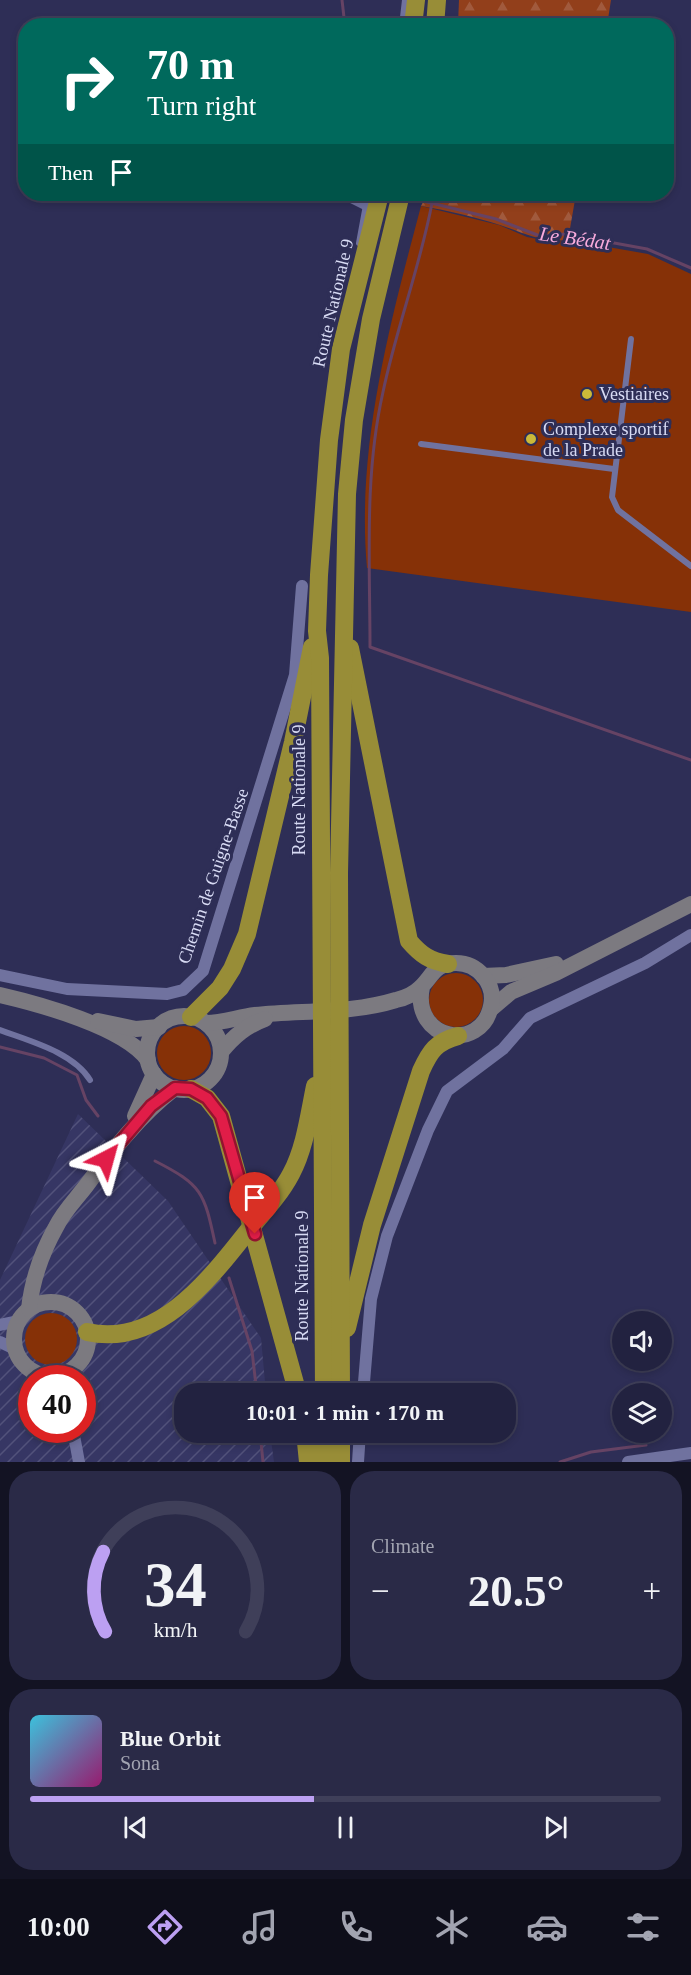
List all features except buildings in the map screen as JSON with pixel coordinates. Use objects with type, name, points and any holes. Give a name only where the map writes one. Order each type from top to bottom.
[{"type":"highway","points":[[414,18],[416,0]]},
{"type":"highway","points":[[436,18],[437,0]]},
{"type":"highway","name":"Route Nationale 9","points":[[324,1383],[320,658],[317,631],[329,440],[341,349],[357,276],[378,201]]},
{"type":"highway","name":"Route Nationale 9","points":[[341,1383],[338,1197],[339,873],[346,494],[354,420],[373,309],[399,201]]},
{"type":"highway","points":[[344,622],[409,941],[419,953],[430,960],[448,964]]},
{"type":"highway","points":[[198,1020],[232,969],[247,934],[317,631]]},
{"type":"highway","points":[[341,1341],[348,1328],[372,1225],[421,1071],[433,1047],[441,1041],[458,1036]]},
{"type":"highway","points":[[87,1332],[109,1336],[148,1324],[192,1296],[219,1267],[292,1173],[301,1148],[321,1058]]},
{"type":"highway","points":[[183,1089],[207,1098],[221,1116],[295,1383]]},
{"type":"highway","points":[[305,1443],[308,1462]]},
{"type":"highway","points":[[324,1443],[324,1462]]},
{"type":"highway","points":[[340,1462],[341,1443]]},
{"type":"main road","points":[[374,1006],[409,1012],[425,1019],[439,1032],[458,1036],[479,1028],[491,1009],[511,992],[556,973],[610,943],[691,904]]},
{"type":"main road","points":[[483,976],[528,971],[610,943]]},
{"type":"main road","points":[[119,1143],[140,1108],[151,1067],[151,1036],[168,1020],[198,1020],[374,1006],[409,996],[422,987],[437,969],[448,964],[468,965],[483,976],[491,991],[491,1009]]},
{"type":"main road","points":[[422,987],[421,1009],[425,1019]]},
{"type":"main road","points":[[0,995],[72,1015],[136,1029],[159,1027]]},
{"type":"main road","points":[[221,1052],[233,1037],[251,1024],[280,1014]]},
{"type":"main road","points":[[72,1015],[131,1044],[167,1085],[183,1089]]},
{"type":"main road","points":[[25,1365],[8,1346],[23,1315],[57,1224],[119,1143],[151,1106],[183,1089],[209,1080],[220,1062],[219,1041],[198,1020]]},
{"type":"main road","points":[[40,1265],[45,1288],[55,1302]]},
{"type":"main road","points":[[23,1315],[37,1305],[55,1302],[79,1315],[87,1332],[86,1348],[77,1365]]},
{"type":"street","name":"Chemin de Guigne-Basse","points":[[0,975],[81,991],[167,994],[183,990],[202,971],[295,675],[302,586]]},
{"type":"street","points":[[364,1383],[370,1299],[387,1236],[428,1130],[447,1091],[503,1049],[530,1017],[645,963],[691,935]]},
{"type":"street","points":[[0,1325],[23,1315]]},
{"type":"street","points":[[75,1443],[79,1462]]},
{"type":"street","points":[[358,1462],[359,1443]]},
{"type":"street","points":[[628,1462],[691,1453]]},
{"type":"lane","points":[[403,18],[405,0]]},
{"type":"lane","points":[[353,201],[365,207]]},
{"type":"lane","points":[[357,276],[357,251],[366,201]]},
{"type":"lane","points":[[631,339],[612,497],[618,510],[691,566]]},
{"type":"lane","points":[[421,444],[614,469]]},
{"type":"lane","points":[[0,1030],[54,1052],[82,1068],[90,1080]]},
{"type":"shaded area","name":"Complexe sportif de la Prade","points":[[421,206],[499,225],[527,237],[552,242],[568,240],[648,254],[691,274],[691,612],[367,568],[366,477],[371,431],[387,340]]},
{"type":"shaded area","points":[[456,973],[466,975],[475,981],[481,990],[483,1000],[481,1010],[475,1019],[466,1025],[456,1027],[446,1025],[437,1019],[431,1010],[429,1000],[431,990],[437,981],[446,975]]},
{"type":"shaded area","points":[[184,1026],[194,1028],[203,1034],[209,1043],[211,1053],[209,1063],[203,1072],[194,1078],[184,1080],[174,1078],[165,1072],[159,1063],[157,1053],[159,1043],[165,1034],[174,1028]]},
{"type":"shaded area","points":[[78,1114],[168,1201],[261,1338],[265,1383],[174,1383],[174,1443],[271,1443],[274,1462],[0,1462],[0,1280]]},
{"type":"shaded area","points":[[51,1313],[61,1315],[69,1321],[76,1334],[75,1349],[69,1357],[61,1363],[51,1365],[41,1363],[33,1357],[27,1349],[25,1339],[27,1329],[33,1321],[41,1315]]},
{"type":"green space","points":[[459,0],[611,0],[608,18],[458,18]]},
{"type":"green space","points":[[424,201],[575,201],[568,240],[559,241],[541,239],[481,219],[421,206]]},
{"type":"waterway","name":"Le Bédat","points":[[342,0],[344,18]]},
{"type":"waterway","name":"Le Bédat","points":[[423,201],[496,219],[540,236],[565,234],[647,249],[691,268]]},
{"type":"waterway","points":[[432,203],[388,368],[377,424],[369,519],[370,647],[691,760]]},
{"type":"waterway","points":[[0,1047],[44,1058],[77,1075],[86,1100],[98,1116]]},
{"type":"waterway","points":[[155,1161],[183,1177],[198,1192],[208,1212],[215,1243]]},
{"type":"waterway","points":[[229,1278],[252,1351],[256,1383]]},
{"type":"waterway","points":[[261,1443],[263,1462]]},
{"type":"waterway","points":[[560,1462],[591,1452],[646,1445]]},
{"type":"place","name":"Vestiaires","points":[[587,394]]},
{"type":"place","name":"Complexe sportif de la Prade","points":[[531,439]]},
{"type":"route","points":[[106,1159],[151,1106],[175,1088],[191,1089],[207,1098],[221,1116],[255,1234]]}]
